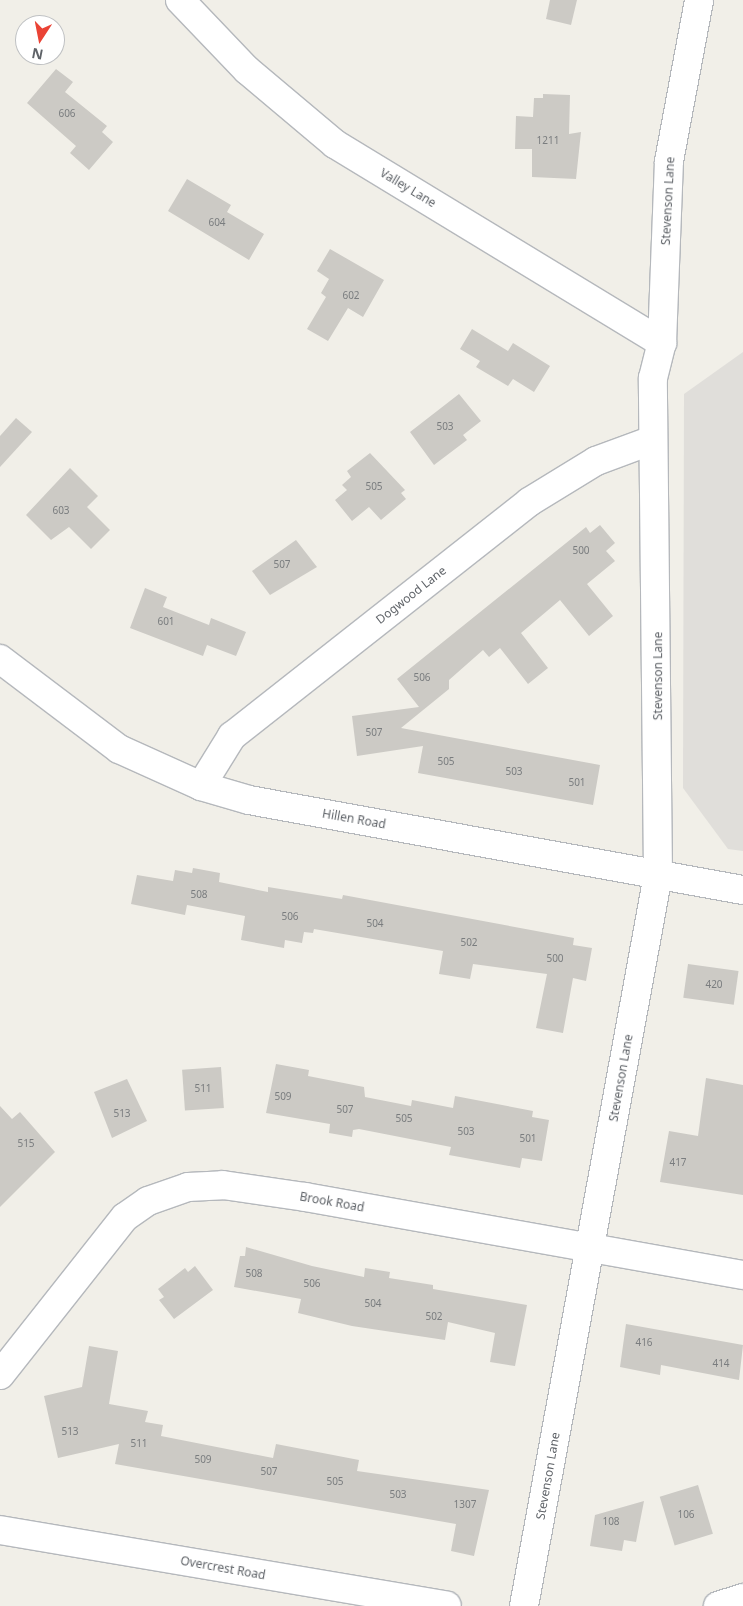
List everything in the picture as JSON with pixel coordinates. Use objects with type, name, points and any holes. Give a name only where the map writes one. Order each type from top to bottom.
[{"type":"street","name":"Valley Lane","points":[[180,0],[247,70],[335,144],[662,344]]},
{"type":"street","name":"Stevenson Lane","points":[[524,1606],[658,875],[657,545],[650,441],[653,378],[662,344],[669,161],[699,0]]},
{"type":"street","name":"Stevenson Lane","points":[[657,545],[667,489],[669,379],[662,344]]},
{"type":"street","name":"Dogwood Lane","points":[[201,786],[232,736],[529,502],[596,462],[650,441]]},
{"type":"street","name":"Hillen Road","points":[[0,659],[119,750],[201,786],[249,800],[743,890]]},
{"type":"street","name":"Brook Road","points":[[0,1375],[125,1217],[148,1201],[188,1186],[223,1185],[305,1197],[743,1275]]},
{"type":"street","name":"Overcrest Road","points":[[0,1530],[447,1606]]},
{"type":"street","points":[[718,1606],[743,1598]]},
{"type":"shaded area","points":[[743,352],[743,851],[728,849],[683,788],[684,394]]},
{"type":"building","points":[[550,0],[577,0],[571,25],[546,19]]},
{"type":"building","points":[[56,69],[73,82],[65,92],[107,126],[102,132],[113,142],[89,170],[70,153],[76,146],[27,103]]},
{"type":"building","points":[[543,94],[570,95],[569,134],[581,132],[576,179],[532,177],[532,149],[515,149],[516,116],[533,117],[534,98],[543,98]]},
{"type":"building","points":[[187,179],[231,205],[227,212],[264,234],[249,260],[168,211]]},
{"type":"building","points":[[330,249],[384,280],[363,317],[348,308],[328,341],[307,329],[326,297],[321,293],[329,279],[317,271]]},
{"type":"building","points":[[472,329],[508,351],[513,343],[550,366],[534,392],[513,379],[508,386],[476,367],[480,361],[460,349]]},
{"type":"building","points":[[459,394],[481,421],[463,435],[467,440],[434,465],[410,432]]},
{"type":"building","points":[[16,418],[32,432],[0,467],[0,436]]},
{"type":"building","points":[[370,453],[405,490],[401,493],[406,499],[381,520],[369,507],[352,521],[335,500],[347,490],[342,485],[351,477],[347,471]]},
{"type":"building","points":[[70,468],[98,496],[87,507],[110,530],[91,549],[69,527],[51,540],[26,515]]},
{"type":"building","points":[[600,525],[615,543],[606,551],[615,561],[587,584],[613,616],[589,636],[560,600],[521,633],[548,668],[528,684],[500,648],[489,657],[483,650],[449,680],[449,689],[401,728],[600,765],[593,805],[418,773],[423,746],[357,756],[352,716],[419,707],[397,679],[586,527],[590,533]]},
{"type":"building","points":[[296,540],[317,567],[270,595],[252,571]]},
{"type":"building","points":[[145,588],[167,597],[163,607],[209,625],[211,618],[246,632],[236,656],[207,645],[203,656],[130,628]]},
{"type":"building","points":[[193,868],[220,873],[219,882],[268,892],[268,887],[342,899],[343,895],[574,938],[573,945],[592,948],[586,981],[573,978],[563,1033],[536,1028],[547,974],[473,964],[470,979],[439,974],[443,951],[314,929],[313,933],[304,932],[302,943],[285,940],[284,948],[241,940],[245,916],[187,905],[185,915],[131,904],[137,875],[173,881],[175,870],[192,873]]},
{"type":"building","points":[[688,964],[739,971],[734,1005],[683,998]]},
{"type":"building","points":[[276,1064],[309,1070],[308,1076],[364,1087],[365,1097],[411,1106],[412,1100],[453,1108],[455,1096],[533,1111],[532,1117],[549,1120],[542,1161],[522,1158],[520,1168],[449,1155],[451,1147],[359,1129],[353,1130],[352,1137],[329,1133],[330,1124],[266,1113]]},
{"type":"building","points":[[221,1067],[224,1108],[185,1111],[182,1070]]},
{"type":"building","points":[[706,1078],[743,1085],[743,1195],[660,1182],[669,1131],[698,1136]]},
{"type":"building","points":[[127,1079],[147,1121],[112,1138],[94,1092]]},
{"type":"building","points":[[0,1106],[12,1119],[20,1112],[55,1152],[0,1207]]},
{"type":"building","points":[[246,1247],[312,1266],[364,1277],[365,1268],[390,1272],[389,1278],[433,1285],[433,1289],[527,1305],[515,1366],[490,1362],[495,1333],[448,1322],[445,1340],[352,1326],[298,1313],[301,1299],[234,1287],[240,1256],[245,1256]]},
{"type":"building","points":[[195,1266],[213,1290],[174,1319],[159,1300],[164,1297],[158,1289],[185,1268],[188,1272]]},
{"type":"building","points":[[626,1324],[743,1345],[739,1380],[661,1365],[660,1375],[620,1367]]},
{"type":"building","points":[[89,1346],[118,1351],[109,1404],[148,1411],[145,1422],[163,1425],[161,1436],[273,1458],[276,1444],[359,1460],[357,1471],[489,1490],[474,1556],[451,1551],[456,1524],[115,1464],[119,1444],[58,1458],[44,1396],[82,1387]]},
{"type":"building","points":[[698,1485],[713,1534],[675,1545],[660,1497]]},
{"type":"building","points":[[644,1501],[636,1542],[624,1540],[622,1551],[590,1546],[595,1515]]}]
